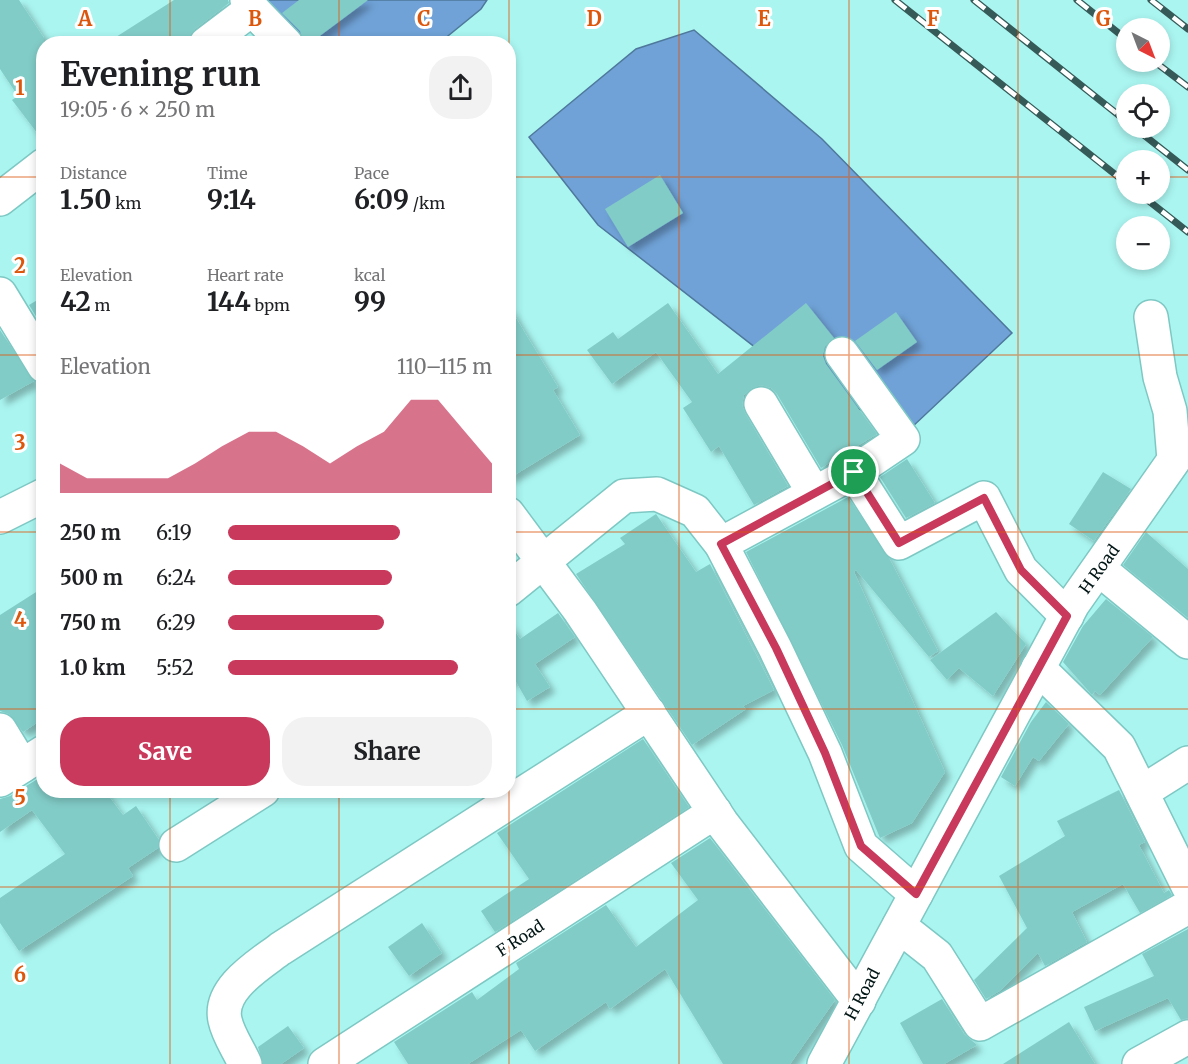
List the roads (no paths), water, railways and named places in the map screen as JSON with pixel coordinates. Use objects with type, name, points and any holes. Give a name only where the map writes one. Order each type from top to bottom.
[{"type":"street","points":[[215,36],[249,4],[279,36]]},
{"type":"street","points":[[0,199],[36,171]]},
{"type":"street","points":[[0,294],[36,353]]},
{"type":"street","name":"H Road","points":[[824,1064],[1067,616],[1099,569],[1181,466],[1170,411],[1160,377],[1151,317]]},
{"type":"street","points":[[721,544],[854,472],[903,439],[842,354]]},
{"type":"street","points":[[761,405],[814,493]]},
{"type":"street","points":[[854,472],[899,543],[984,498],[1021,570],[1067,616]]},
{"type":"street","points":[[516,584],[624,496],[657,494],[695,511],[721,544],[776,648],[825,753],[861,846],[916,894]]},
{"type":"street","points":[[0,517],[36,499]]},
{"type":"street","points":[[516,524],[545,560],[715,812],[859,1001]]},
{"type":"street","points":[[1099,569],[1188,642]]},
{"type":"street","points":[[1038,668],[1119,747],[1188,886]]},
{"type":"street","points":[[245,1064],[225,1020],[227,999],[246,975],[280,949],[649,713]]},
{"type":"street","points":[[0,730],[22,766]]},
{"type":"street","points":[[1142,792],[1188,763]]},
{"type":"street","points":[[176,845],[250,798]]},
{"type":"street","name":"F Road","points":[[325,1064],[715,812]]},
{"type":"street","points":[[899,926],[937,956],[980,1024],[1188,907]]},
{"type":"street","points":[[1139,1064],[1188,1038]]},
{"type":"water","points":[[247,0],[487,0],[481,9],[448,36],[278,36]]},
{"type":"water","points":[[694,30],[822,139],[1012,333],[910,429],[810,390],[598,225],[529,137],[636,49]]},
{"type":"railway","points":[[895,0],[1116,175]]},
{"type":"railway","points":[[974,0],[1116,113]]},
{"type":"railway","points":[[1077,0],[1116,31]]},
{"type":"railway","points":[[1151,0],[1188,29]]},
{"type":"railway","points":[[1168,72],[1188,87]]},
{"type":"railway","points":[[1148,138],[1188,170]]},
{"type":"railway","points":[[1153,204],[1188,232]]}]
